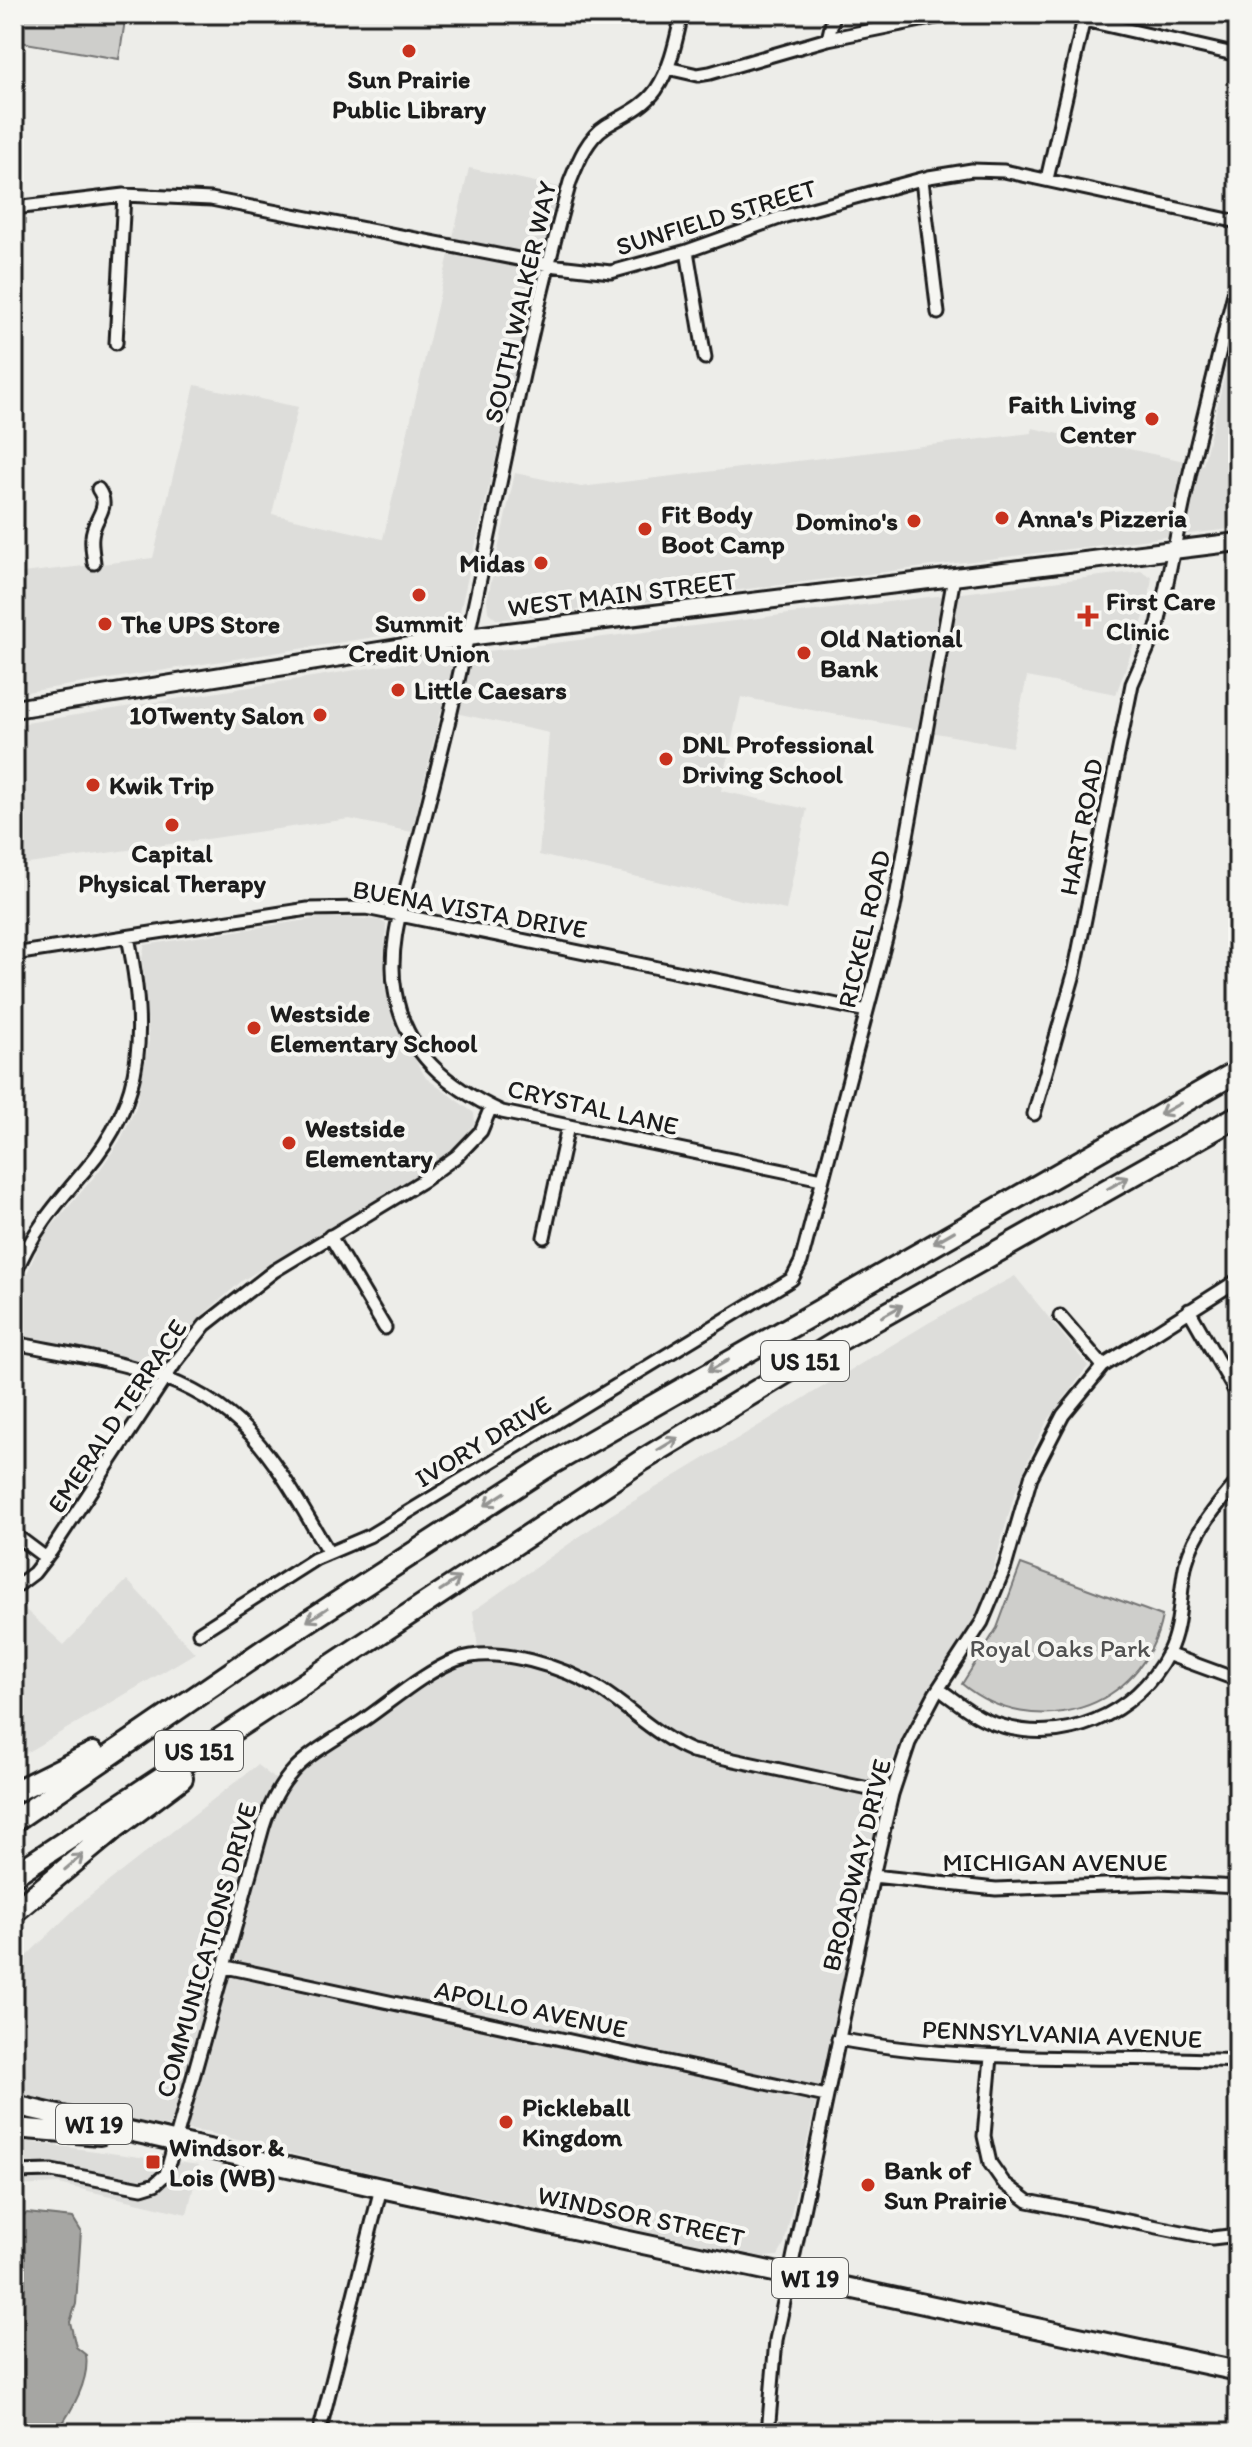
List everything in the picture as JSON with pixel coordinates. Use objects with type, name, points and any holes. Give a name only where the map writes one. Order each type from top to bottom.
[{"type":"highway","name":"US 151","points":[[14,1821],[228,1675],[559,1459],[1238,1071]]},
{"type":"highway","name":"US 151","points":[[14,1875],[384,1627],[641,1461],[840,1340],[1238,1116]]},
{"type":"highway","points":[[14,1912],[115,1828],[384,1627]]},
{"type":"highway","points":[[14,1792],[79,1762],[228,1675]]},
{"type":"main road","name":"WEST MAIN STREET","points":[[14,709],[467,637],[1238,542]]},
{"type":"main road","name":"WINDSOR STREET","points":[[14,2105],[381,2188],[1238,2371]]},
{"type":"main road","name":"WINDSOR STREET","points":[[14,2128],[175,2141]]},
{"type":"street","name":"SOUTH WALKER WAY","points":[[399,913],[467,637],[570,182],[588,143],[603,127],[642,105],[656,90],[667,68],[682,14]]},
{"type":"street","points":[[828,39],[834,14]]},
{"type":"street","points":[[667,68],[698,75],[710,73],[828,39],[941,16]]},
{"type":"street","points":[[1047,179],[1084,17],[1238,55]]},
{"type":"street","name":"SUNFIELD STREET","points":[[14,208],[124,195],[211,199],[549,265],[611,272],[687,251],[782,217],[922,180],[991,170],[1047,179],[1238,222]]},
{"type":"street","points":[[922,180],[938,313]]},
{"type":"street","points":[[116,343],[124,195]]},
{"type":"street","points":[[687,251],[705,358]]},
{"type":"street","name":"HART ROAD","points":[[1034,1114],[1074,974],[1132,684],[1158,625],[1238,277]]},
{"type":"street","points":[[94,563],[92,536],[104,512],[103,496],[98,489]]},
{"type":"street","name":"RICKEL ROAD","points":[[788,1283],[801,1262],[894,908],[954,577]]},
{"type":"street","name":"BUENA VISTA DRIVE","points":[[14,954],[342,906],[399,913],[867,1011]]},
{"type":"street","name":"CRYSTAL LANE","points":[[399,913],[393,960],[402,1020],[434,1070],[456,1088],[491,1107],[822,1179]]},
{"type":"street","points":[[14,1276],[47,1211],[87,1168],[126,1104],[136,1072],[140,1031],[128,937]]},
{"type":"street","name":"EMERALD TERRACE","points":[[14,1588],[46,1558],[165,1378],[205,1325],[237,1297],[457,1156],[481,1131],[491,1107]]},
{"type":"street","points":[[544,1237],[568,1126]]},
{"type":"street","points":[[330,1236],[385,1328]]},
{"type":"street","name":"BROADWAY DRIVE","points":[[768,2433],[772,2365],[826,2096],[892,1794],[909,1743],[994,1597],[1039,1458],[1063,1415],[1103,1366],[1238,1280]]},
{"type":"street","name":"IVORY DRIVE","points":[[199,1633],[329,1553],[369,1536],[788,1283]]},
{"type":"street","points":[[1189,1310],[1238,1396]]},
{"type":"street","points":[[1060,1316],[1103,1366]]},
{"type":"street","points":[[14,1343],[142,1369],[206,1395],[250,1433],[284,1479],[329,1553]]},
{"type":"street","points":[[939,1689],[994,1724],[1034,1732],[1076,1727],[1102,1718],[1132,1699],[1150,1681],[1167,1654],[1176,1627],[1187,1563],[1199,1532],[1238,1481]]},
{"type":"street","points":[[14,1534],[46,1558]]},
{"type":"street","name":"COMMUNICATIONS DRIVE","points":[[14,2172],[52,2171],[142,2188],[155,2184],[166,2174],[272,1796],[284,1777],[428,1676],[456,1660],[477,1654],[552,1667],[576,1676],[637,1714],[662,1737],[692,1751],[892,1794]]},
{"type":"street","points":[[1167,1654],[1238,1680]]},
{"type":"street","name":"MICHIGAN AVENUE","points":[[873,1876],[996,1889],[1160,1883],[1238,1887]]},
{"type":"street","name":"APOLLO AVENUE","points":[[226,1967],[826,2096]]},
{"type":"street","name":"PENNSYLVANIA AVENUE","points":[[838,2039],[928,2054],[1238,2061]]},
{"type":"street","points":[[991,2057],[984,2136],[987,2153],[997,2173],[1019,2195],[1053,2207],[1161,2228],[1220,2238],[1238,2235]]},
{"type":"street","points":[[319,2433],[381,2188]]},
{"type":"shaded area","points":[[469,168],[559,187],[457,624],[14,694],[14,574],[153,558],[195,385],[298,407],[272,514],[383,539]]},
{"type":"shaded area","points":[[1238,320],[1238,528],[505,619],[496,619],[488,612],[487,600],[515,473],[581,487],[1031,433],[1032,428],[1203,465]]},
{"type":"shaded area","points":[[1141,571],[1152,577],[1148,606],[1116,694],[1027,677],[1012,747],[741,697],[721,791],[807,809],[786,910],[539,855],[549,733],[441,710],[412,832],[349,819],[14,866],[14,725],[424,659]]},
{"type":"shaded area","name":"Westside Elementary","points":[[333,916],[380,920],[386,924],[384,983],[395,1026],[426,1078],[474,1113],[475,1122],[469,1131],[446,1156],[420,1174],[243,1280],[204,1314],[161,1365],[14,1334],[15,1302],[42,1238],[99,1171],[121,1139],[136,1107],[149,1040],[142,958],[145,945]]},
{"type":"shaded area","points":[[1015,1276],[1088,1366],[1046,1423],[1033,1449],[1015,1493],[984,1600],[959,1645],[932,1682],[893,1758],[784,2245],[778,2256],[764,2257],[336,2165],[210,2133],[63,2110],[14,2098],[14,1968],[80,1904],[257,1765],[285,1787],[307,1767],[424,1686],[458,1668],[480,1663],[473,1611],[609,1516],[930,1322]]},
{"type":"shaded area","points":[[127,1580],[195,1653],[14,1760],[14,1604],[17,1602],[64,1645]]},
{"type":"shaded area","points":[[14,2140],[199,2165],[187,2214],[59,2184],[14,2186]]},
{"type":"shaded area","points":[[27,2213],[73,2218],[81,2231],[76,2304],[70,2322],[76,2347],[86,2355],[85,2375],[68,2416],[56,2433],[14,2433],[14,2222]]},
{"type":"green space","points":[[14,14],[126,14],[119,59],[14,41]]},
{"type":"green space","name":"Royal Oaks Park","points":[[1021,1564],[1162,1616],[1151,1648],[1133,1675],[1110,1694],[1082,1707],[1052,1713],[1021,1711],[990,1702],[962,1684],[997,1628]]},
{"type":"place","name":"Sun Prairie Public Library","points":[[409,51]]},
{"type":"place","name":"Faith Living Center","points":[[1152,419]]},
{"type":"place","name":"Anna's Pizzeria","points":[[1002,518]]},
{"type":"place","name":"Domino's","points":[[914,521]]},
{"type":"place","name":"Fit Body Boot Camp","points":[[645,529]]},
{"type":"place","name":"Midas","points":[[541,563]]},
{"type":"place","name":"Summit Credit Union","points":[[419,595]]},
{"type":"place","name":"First Care Clinic","points":[[1088,616]]},
{"type":"place","name":"The UPS Store","points":[[105,624]]},
{"type":"place","name":"Old National Bank","points":[[804,653]]},
{"type":"place","name":"Little Caesars","points":[[398,690]]},
{"type":"place","name":"10Twenty Salon","points":[[320,715]]},
{"type":"place","name":"DNL Professional Driving School","points":[[666,759]]},
{"type":"place","name":"Kwik Trip","points":[[93,785]]},
{"type":"place","name":"Capital Physical Therapy","points":[[172,825]]},
{"type":"place","name":"Westside Elementary School","points":[[254,1028]]},
{"type":"place","name":"Westside Elementary","points":[[289,1143]]},
{"type":"place","name":"Pickleball Kingdom","points":[[506,2122]]},
{"type":"place","name":"Windsor & Lois (WB)","points":[[153,2162]]},
{"type":"place","name":"Bank of Sun Prairie","points":[[868,2185]]}]
